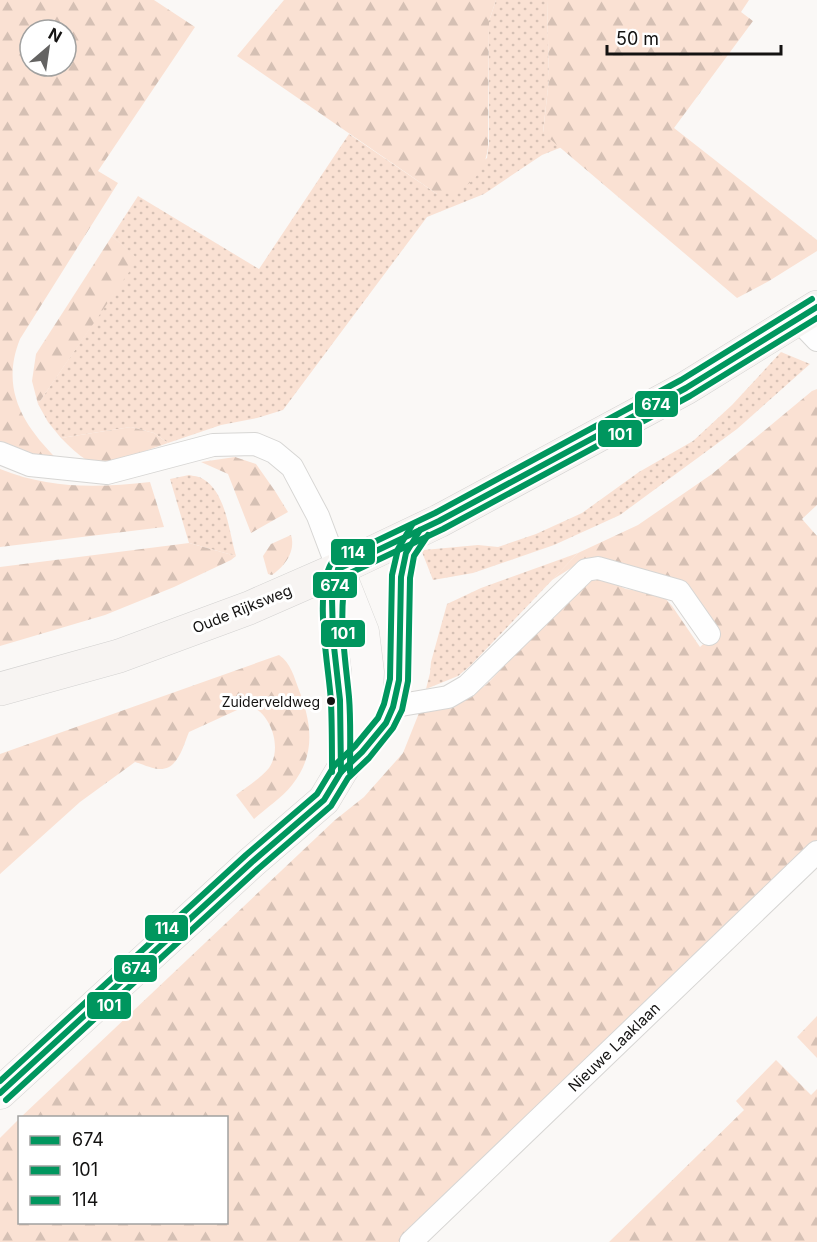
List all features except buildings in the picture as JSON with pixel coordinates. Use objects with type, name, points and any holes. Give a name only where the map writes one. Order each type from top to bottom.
[{"type":"main road","name":"Oude Rijksweg","points":[[0,689],[119,656],[249,608],[338,569],[439,521],[811,322]]},
{"type":"main road","points":[[0,1093],[252,862],[324,800],[357,745],[366,711],[368,672],[363,632],[338,569]]},
{"type":"street","points":[[0,453],[30,465],[107,472],[213,445],[255,444],[274,452],[292,467],[314,507],[338,569]]},
{"type":"street","points":[[366,711],[448,697],[467,686],[586,570],[598,568],[679,591],[709,634]]},
{"type":"street","name":"Nieuwe Laaklaan","points":[[411,1242],[817,852]]},
{"type":"green space","points":[[0,0],[154,0],[195,27],[98,171],[118,183],[20,339],[14,357],[14,390],[18,405],[34,433],[58,460],[0,446]]},
{"type":"green space","points":[[284,0],[496,0],[489,21],[488,147],[483,166],[472,181],[456,191],[437,194],[237,56]]},
{"type":"green space","points":[[496,0],[547,0],[549,79],[543,132],[562,147],[542,155],[484,194],[427,217],[283,410],[221,425],[168,443],[154,433],[131,427],[61,438],[48,422],[38,404],[137,259],[112,236],[138,196],[259,269],[349,134],[437,194],[487,158],[489,21]]},
{"type":"green space","points":[[547,0],[749,0],[741,12],[753,21],[674,128],[817,240],[817,251],[737,298],[543,133],[549,79]]},
{"type":"green space","points":[[112,236],[138,259],[38,404],[32,381],[36,354]]},
{"type":"green space","points":[[781,352],[810,364],[737,429],[620,515],[554,545],[473,573],[433,580],[422,552],[424,550],[478,545],[498,547],[536,534],[582,513],[639,472],[693,441],[732,405]]},
{"type":"green space","points":[[817,389],[817,505],[802,519],[817,536],[817,845],[401,1242],[0,1242],[0,1138],[18,1120],[18,1224],[228,1224],[228,1116],[22,1116],[335,820],[364,797],[403,753],[419,713],[455,704],[487,684],[584,582],[599,577],[626,589],[664,597],[700,647],[714,634],[681,589],[576,565],[552,580],[578,553],[638,525],[712,474]]},
{"type":"green space","points":[[131,427],[154,433],[168,443],[102,466],[85,459],[61,438]]},
{"type":"green space","points":[[235,457],[256,464],[288,512],[251,533],[228,474],[201,462]]},
{"type":"green space","points":[[0,469],[37,480],[74,485],[150,482],[164,527],[0,547]]},
{"type":"green space","points":[[189,475],[203,479],[217,493],[226,513],[236,556],[189,543],[170,479]]},
{"type":"green space","points":[[291,535],[292,547],[288,558],[272,575],[268,574],[263,556],[271,544]]},
{"type":"green space","points":[[189,543],[236,556],[174,587],[105,615],[0,646],[0,567]]},
{"type":"green space","points":[[578,553],[470,666],[458,676],[426,689],[447,604],[481,588]]},
{"type":"green space","points":[[279,655],[292,671],[307,715],[308,751],[300,774],[292,785],[254,819],[236,795],[269,768],[275,751],[275,741],[263,715],[248,705],[189,732],[179,756],[165,769],[135,762],[80,802],[0,874],[0,754]]},
{"type":"green space","points":[[817,1016],[817,1058],[797,1037]]},
{"type":"green space","points":[[776,1060],[811,1095],[817,1089],[817,1242],[609,1242],[744,1110],[736,1101]]},
{"type":"transit line","name":"114","points":[[332,772],[331,702],[323,610],[326,575],[332,562],[435,513],[681,380],[812,299]]},
{"type":"transit line","name":"674","points":[[341,772],[340,700],[333,638],[332,599],[338,569],[439,521],[686,388],[817,307]]},
{"type":"transit line","name":"101","points":[[350,772],[350,706],[342,621],[346,575],[443,529],[690,396],[817,318]]},
{"type":"transit line","name":"114","points":[[0,1081],[246,855],[317,794],[334,766],[355,746],[378,718],[390,679],[392,575],[398,549],[412,525]]},
{"type":"transit line","name":"674","points":[[0,1093],[252,862],[324,800],[341,772],[362,752],[386,723],[393,707],[399,680],[401,577],[406,553],[420,530]]},
{"type":"transit line","name":"101","points":[[6,1100],[258,869],[331,806],[348,778],[369,758],[393,728],[402,710],[408,681],[410,578],[414,556],[428,535]]},
{"type":"place","name":"Zuiderveldweg","points":[[331,701]]}]
